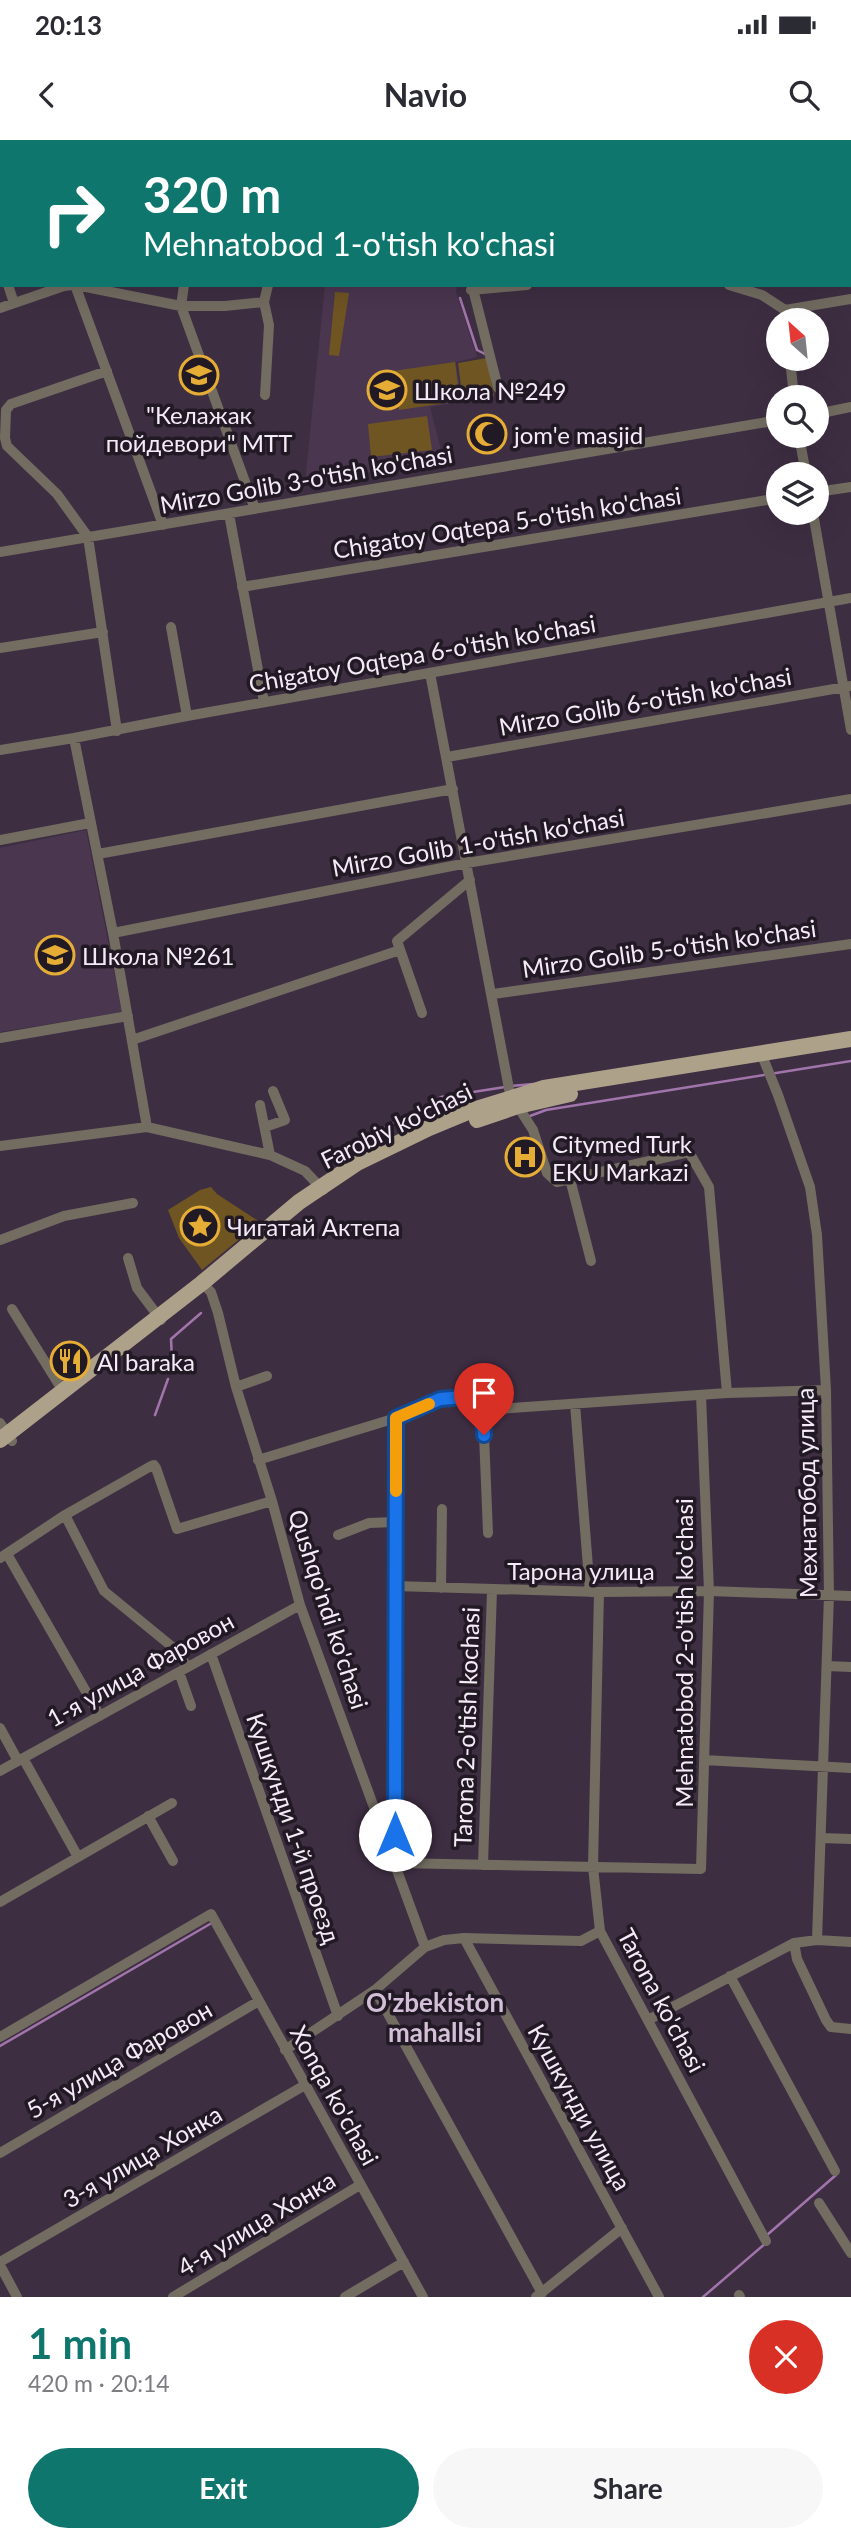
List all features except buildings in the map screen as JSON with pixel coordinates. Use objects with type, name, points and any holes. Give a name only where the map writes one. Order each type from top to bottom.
[{"type":"main road","name":"Farobiy ko'chasi","points":[[763,1058],[851,1039]]},
{"type":"main road","name":"Farobiy ko'chasi","points":[[4,1437],[205,1286],[357,1163],[429,1128],[518,1106],[544,1088],[609,1077],[851,1049]]},
{"type":"main road","name":"Farobiy ko'chasi","points":[[4,1437],[161,1320]]},
{"type":"street","points":[[9,287],[14,303]]},
{"type":"street","points":[[0,308],[61,287]]},
{"type":"street","points":[[76,287],[163,525]]},
{"type":"street","points":[[85,287],[181,306],[225,306],[264,302]]},
{"type":"street","points":[[184,287],[181,306],[255,509]]},
{"type":"street","points":[[265,395],[269,325],[264,302],[268,287]]},
{"type":"street","points":[[490,287],[471,288],[498,388]]},
{"type":"street","points":[[736,287],[762,295],[778,308]]},
{"type":"street","points":[[814,308],[851,299]]},
{"type":"street","points":[[107,370],[11,404],[6,410],[5,444],[57,494],[88,537],[117,731]]},
{"type":"street","points":[[829,412],[851,407]]},
{"type":"street","name":"Mirzo Golib 3-o'tish ko'chasi","points":[[0,552],[766,422]]},
{"type":"street","points":[[829,490],[851,487]]},
{"type":"street","name":"Chigatoy Oqtepa 5-o'tish ko'chasi","points":[[242,587],[766,500]]},
{"type":"street","points":[[229,514],[264,702]]},
{"type":"street","points":[[815,525],[828,602],[847,687],[851,730]]},
{"type":"street","name":"Chigatoy Oqtepa 6-o'tish ko'chasi","points":[[0,750],[851,598]]},
{"type":"street","points":[[171,627],[187,716]]},
{"type":"street","points":[[0,648],[103,632]]},
{"type":"street","points":[[430,673],[492,994],[518,1106],[533,1130],[547,1173],[557,1182],[689,1152],[709,1187],[727,1393]]},
{"type":"street","name":"Mirzo Golib 6-o'tish ko'chasi","points":[[447,757],[847,687]]},
{"type":"street","points":[[74,738],[113,933],[147,1127]]},
{"type":"street","points":[[97,853],[453,789]]},
{"type":"street","name":"Mirzo Golib 1-o'tish ko'chasi","points":[[113,933],[467,863],[851,799]]},
{"type":"street","points":[[0,840],[90,823]]},
{"type":"street","points":[[422,1013],[400,950],[399,938],[470,880]]},
{"type":"street","name":"Mirzo Golib 5-o'tish ko'chasi","points":[[492,994],[851,944]]},
{"type":"street","points":[[132,1040],[400,950]]},
{"type":"street","points":[[0,1038],[128,1016]]},
{"type":"street","name":"Мехнатобод улица","points":[[763,1058],[810,1187],[817,1235],[826,1390],[829,1595],[817,1941]]},
{"type":"street","points":[[265,1127],[285,1120],[273,1091]]},
{"type":"street","points":[[260,1105],[270,1155]]},
{"type":"street","points":[[0,1146],[147,1127],[270,1155],[305,1171],[323,1190]]},
{"type":"street","points":[[570,1179],[591,1261]]},
{"type":"street","points":[[0,1240],[64,1216],[132,1203]]},
{"type":"street","points":[[128,1258],[137,1288],[161,1320]]},
{"type":"street","name":"Qushqo'ndi ko'chasi","points":[[205,1286],[211,1292],[218,1313],[236,1387],[272,1501],[300,1605],[425,1947]]},
{"type":"street","points":[[12,1309],[63,1391]]},
{"type":"street","points":[[236,1387],[267,1376]]},
{"type":"street","points":[[483,1410],[727,1393],[826,1390]]},
{"type":"street","name":"Mehnatobod 2-o'tish ko'chasi","points":[[593,1867],[701,1869],[709,1591],[701,1395]]},
{"type":"street","points":[[258,1460],[396,1418],[440,1399],[479,1397],[483,1410],[488,1533]]},
{"type":"street","name":"Tarona ko'chasi","points":[[575,1404],[595,1592],[593,1867],[600,1931],[766,2241]]},
{"type":"street","points":[[396,1418],[395,1863],[593,1867]]},
{"type":"street","points":[[100,1716],[3,1556],[65,1514],[154,1465],[177,1529],[272,1501]]},
{"type":"street","points":[[440,1588],[442,1509]]},
{"type":"street","points":[[65,1514],[104,1591],[170,1645],[184,1669],[191,1706]]},
{"type":"street","points":[[338,1535],[369,1523],[395,1522]]},
{"type":"street","name":"Тарона улица","points":[[395,1586],[851,1596]]},
{"type":"street","name":"Tarona 2-o'tish kochasi","points":[[483,1865],[492,1590]]},
{"type":"street","name":"1-я улица Фаровон","points":[[0,1771],[300,1605]]},
{"type":"street","name":"Кушкунди 1-й проезд","points":[[211,1654],[338,2016]]},
{"type":"street","points":[[827,1666],[851,1667]]},
{"type":"street","points":[[0,1728],[78,1857]]},
{"type":"street","points":[[704,1760],[851,1769]]},
{"type":"street","points":[[0,1902],[172,1803]]},
{"type":"street","points":[[148,1816],[173,1861]]},
{"type":"street","points":[[821,1838],[851,1839]]},
{"type":"street","name":"Xonqa ko'chasi","points":[[0,2037],[211,1914],[423,2297]]},
{"type":"street","points":[[285,2050],[376,1990],[425,1947],[444,1940],[464,1938],[581,1941],[600,1931]]},
{"type":"street","name":"Кушкунди улица","points":[[464,1938],[659,2297]]},
{"type":"street","points":[[648,2020],[794,1942],[851,1942]]},
{"type":"street","points":[[794,1942],[797,1959],[826,2020],[831,2027],[851,2029]]},
{"type":"street","points":[[730,1976],[835,2171]]},
{"type":"street","points":[[376,1990],[539,2295],[622,2228]]},
{"type":"street","name":"5-я улица Фаровон","points":[[0,2153],[259,2001]]},
{"type":"street","name":"3-я улица Хонка","points":[[0,2264],[305,2085]]},
{"type":"street","name":"4-я улица Хонка","points":[[173,2297],[360,2185]]},
{"type":"street","points":[[819,2203],[851,2253]]},
{"type":"street","points":[[345,2297],[404,2262]]},
{"type":"street","points":[[0,2264],[18,2297]]},
{"type":"shaded area","name":"Школа №249","points":[[325,287],[457,287],[477,357],[456,362],[462,402],[430,407],[444,461],[305,482]]},
{"type":"shaded area","points":[[335,292],[349,293],[339,356],[329,355]]},
{"type":"shaded area","points":[[487,358],[494,396],[463,402],[458,363]]},
{"type":"shaded area","points":[[455,362],[460,401],[399,410],[393,371]]},
{"type":"shaded area","points":[[427,416],[432,450],[371,457],[368,424]]},
{"type":"shaded area","name":"Школа №261","points":[[86,830],[122,1012],[0,1032],[0,848]]},
{"type":"shaded area","points":[[211,1187],[217,1194],[260,1222],[202,1270],[179,1238],[168,1210],[200,1190]]},
{"type":"waterway","points":[[460,298],[477,350],[485,354]]},
{"type":"waterway","points":[[530,1116],[546,1110],[851,1061]]},
{"type":"waterway","points":[[511,1086],[533,1084]]},
{"type":"waterway","points":[[384,1128],[441,1097],[505,1087]]},
{"type":"waterway","points":[[172,1359],[171,1339],[201,1313]]},
{"type":"waterway","points":[[155,1415],[168,1379]]},
{"type":"waterway","points":[[0,2046],[210,1924]]},
{"type":"waterway","points":[[767,2235],[836,2175]]},
{"type":"waterway","points":[[703,2297],[766,2243]]},
{"type":"slow traffic","points":[[396,1491],[396,1418],[429,1404]]},
{"type":"place","name":"\"Келажак пойдевори\" МТТ","points":[[199,375]]},
{"type":"place","name":"Школа №249","points":[[387,390]]},
{"type":"place","name":"jom'e masjid","points":[[487,434]]},
{"type":"place","name":"Школа №261","points":[[55,955]]},
{"type":"place","name":"Citymed Turk EKU Markazi","points":[[525,1157]]},
{"type":"place","name":"Чигатай Актепа","points":[[200,1226]]},
{"type":"place","name":"Al baraka","points":[[70,1361]]},
{"type":"district","name":"O'zbekiston mahallsi","points":[[435,2017]]},
{"type":"route","points":[[395,1835],[396,1418],[440,1399],[476,1396],[482,1402],[484,1435]]}]
